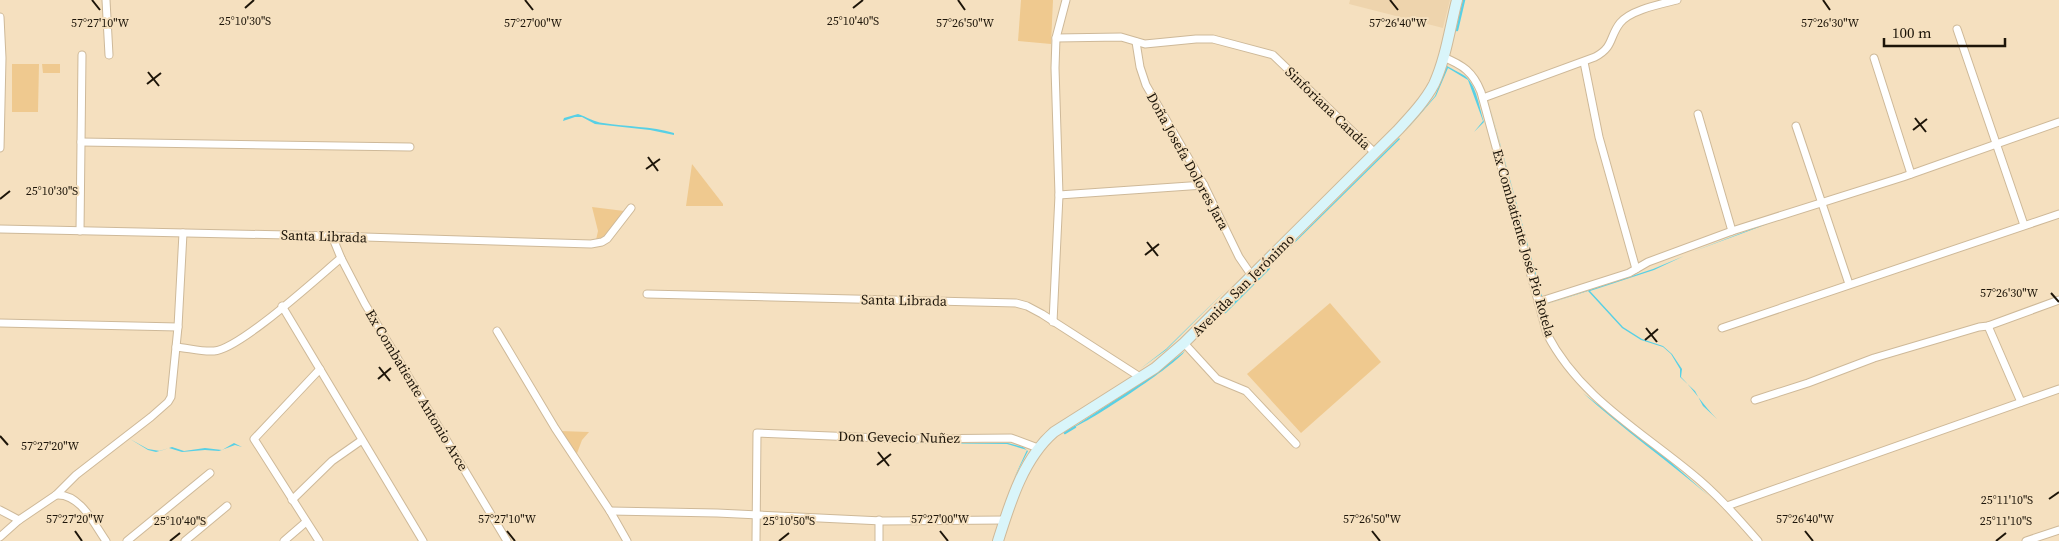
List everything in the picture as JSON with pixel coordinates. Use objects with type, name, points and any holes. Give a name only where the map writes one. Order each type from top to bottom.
[{"type":"street","points":[[106,0],[109,55]]},
{"type":"street","points":[[1053,322],[1059,195],[1055,68],[1056,38],[1066,0]]},
{"type":"street","name":"Avenida San Jerónimo","points":[[998,541],[1020,480],[1038,448],[1054,432],[1155,368],[1184,343],[1398,130],[1425,98],[1433,85],[1443,57],[1457,0]]},
{"type":"street","points":[[1483,98],[1584,62],[1602,53],[1612,42],[1618,26],[1624,19],[1650,7],[1677,0]]},
{"type":"street","points":[[0,17],[0,148]]},
{"type":"street","points":[[1957,28],[2024,225]]},
{"type":"street","name":"Sinforiana Candía","points":[[1056,38],[1121,37],[1145,44],[1213,39],[1273,55],[1375,153]]},
{"type":"street","name":"Doña Josefa Dolores Jara","points":[[1136,42],[1140,67],[1146,85],[1204,185],[1239,258],[1252,276]]},
{"type":"street","points":[[80,231],[82,55]]},
{"type":"street","name":"Ex Combatiente José Pio Rotela","points":[[1443,57],[1460,64],[1468,70],[1478,85],[1483,98],[1547,334],[1554,347],[1584,386],[1620,419],[1692,473],[1727,506],[1758,541]]},
{"type":"street","points":[[1874,58],[1911,174]]},
{"type":"street","points":[[1584,62],[1599,137],[1636,269]]},
{"type":"street","points":[[1698,114],[1732,231]]},
{"type":"street","points":[[1538,302],[1636,269],[1648,262],[1732,231],[1911,174],[2059,122]]},
{"type":"street","points":[[1796,126],[1849,284]]},
{"type":"street","points":[[81,142],[410,147]]},
{"type":"street","points":[[1059,195],[1204,185]]},
{"type":"street","name":"Santa Librada","points":[[0,229],[590,244],[607,239],[631,208]]},
{"type":"street","points":[[1722,328],[2059,214]]},
{"type":"street","points":[[0,537],[19,520],[56,495],[76,475],[168,402],[171,397],[178,327],[183,233]]},
{"type":"street","name":"Ex Combatiente Antonio Arce","points":[[332,236],[341,258],[365,304],[507,541]]},
{"type":"street","points":[[176,347],[214,351],[228,348],[258,327],[341,258]]},
{"type":"street","name":"Santa Librada","points":[[647,294],[1016,303],[1027,306],[1140,377]]},
{"type":"street","points":[[1755,400],[1808,383],[1874,358],[1988,326],[2059,300]]},
{"type":"street","points":[[282,306],[423,541]]},
{"type":"street","points":[[0,324],[178,327]]},
{"type":"street","points":[[1988,326],[2021,402]]},
{"type":"street","points":[[497,331],[555,428],[610,511],[627,541]]},
{"type":"street","points":[[1184,343],[1217,379],[1246,391],[1296,444]]},
{"type":"street","points":[[319,541],[254,439],[320,369]]},
{"type":"street","points":[[1727,506],[2059,389]]},
{"type":"street","name":"Don Gevecio Nuñez","points":[[758,515],[757,433],[906,439],[1011,438],[1038,448]]},
{"type":"street","points":[[292,500],[332,461],[362,440]]},
{"type":"street","points":[[127,541],[210,473]]},
{"type":"street","points":[[56,495],[69,496],[81,505],[106,541]]},
{"type":"street","points":[[184,541],[227,506]]},
{"type":"street","points":[[0,510],[19,520]]},
{"type":"street","points":[[610,511],[879,520],[1005,520]]},
{"type":"street","points":[[756,541],[758,515]]},
{"type":"street","points":[[879,520],[879,541]]},
{"type":"street","points":[[284,541],[306,522]]},
{"type":"street","points":[[2026,541],[2059,530]]},
{"type":"shaded area","points":[[1021,0],[1053,0],[1051,44],[1018,41]]},
{"type":"shaded area","points":[[1350,0],[1450,0],[1443,28],[1349,4]]},
{"type":"shaded area","points":[[12,64],[39,64],[38,112],[12,112]]},
{"type":"shaded area","points":[[42,64],[60,64],[60,73],[43,73]]},
{"type":"shaded area","points":[[692,164],[723,204],[723,206],[686,206]]},
{"type":"shaded area","points":[[592,207],[625,212],[604,238],[596,240],[598,231]]},
{"type":"shaded area","points":[[1330,303],[1381,362],[1301,433],[1247,374]]},
{"type":"shaded area","points":[[560,431],[589,432],[582,440],[576,456]]},
{"type":"water","points":[[1447,66],[1469,80],[1475,91],[1484,122],[1474,132],[1483,121],[1468,80],[1448,68],[1436,96],[1404,133],[1435,96]]},
{"type":"water","points":[[1489,103],[1542,296],[1541,296]]},
{"type":"water","points":[[578,114],[594,121],[657,129],[674,133],[674,135],[650,130],[595,124],[582,117],[563,121],[564,118]]},
{"type":"water","points":[[1400,139],[1267,270],[1267,269]]},
{"type":"water","points":[[1817,208],[1770,223],[1692,252],[1770,222]]},
{"type":"water","points":[[1684,256],[1654,270],[1590,291],[1623,327],[1642,339],[1663,346],[1672,354],[1682,369],[1681,377],[1688,384],[1680,377],[1680,369],[1671,354],[1663,347],[1641,340],[1622,328],[1588,291],[1544,305],[1653,269]]},
{"type":"water","points":[[1227,289],[1166,350],[1140,369],[1166,349]]},
{"type":"water","points":[[1185,351],[1179,358],[1132,392],[1095,416],[1072,428],[1155,374]]},
{"type":"water","points":[[1583,393],[1666,458],[1709,496],[1614,419]]},
{"type":"water","points":[[1698,397],[1707,408],[1717,419],[1703,406]]},
{"type":"water","points":[[130,439],[148,449],[160,451],[148,450]]},
{"type":"water","points":[[234,443],[242,447],[235,445],[223,450]]},
{"type":"water","points":[[1008,443],[1027,450],[1007,444],[907,444]]},
{"type":"water","points":[[172,447],[184,451],[205,448],[222,450],[182,452],[169,448]]},
{"type":"water","points":[[1027,450],[1028,451],[1014,478]]},
{"type":"waterway","points":[[1457,30],[1464,0]]},
{"type":"waterway","points":[[1225,312],[1269,268]]},
{"type":"waterway","points":[[1065,433],[1075,427]]}]
